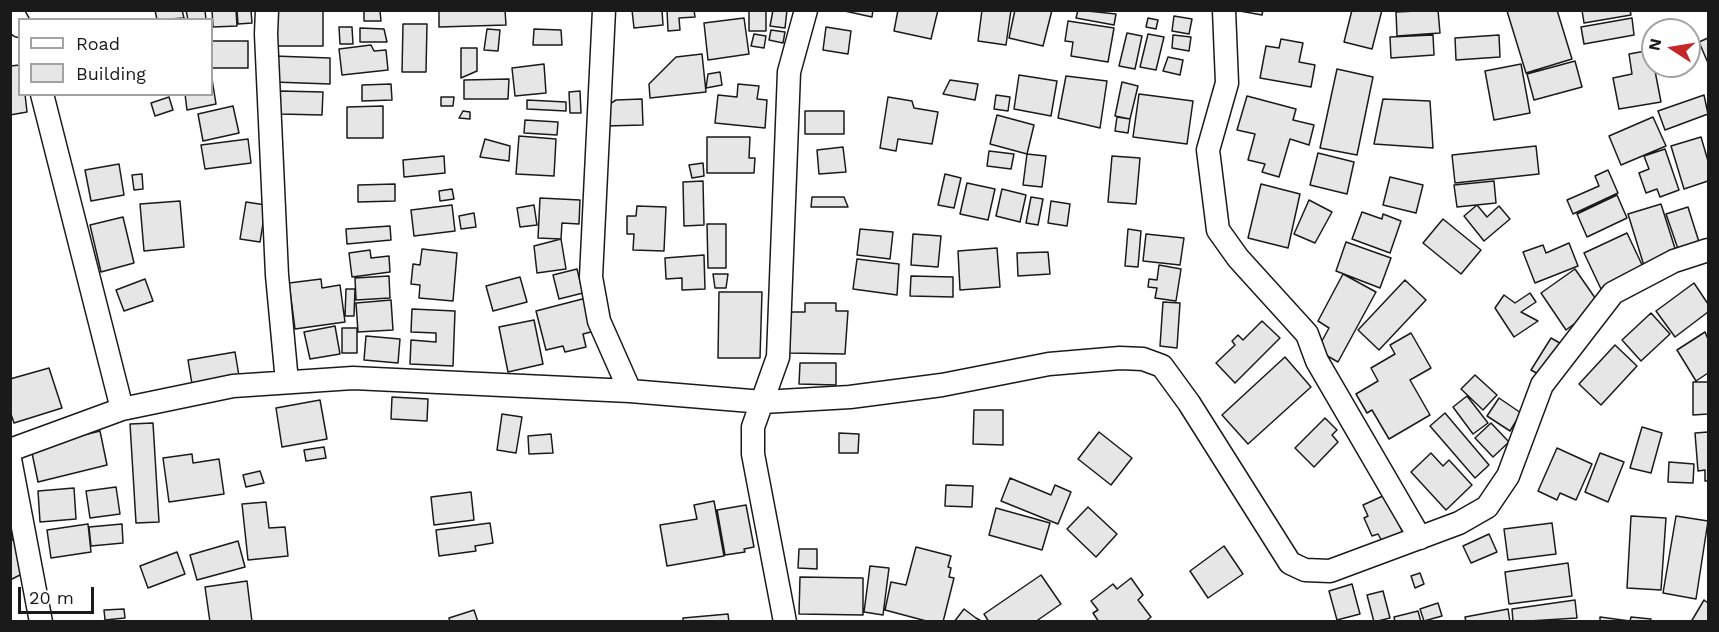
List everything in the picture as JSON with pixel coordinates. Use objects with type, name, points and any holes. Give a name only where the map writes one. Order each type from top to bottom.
[{"type":"street","points":[[267,10],[266,34],[277,275],[287,382]]},
{"type":"street","points":[[604,10],[591,277],[599,321],[630,391]]},
{"type":"street","points":[[785,621],[753,454],[753,427],[778,357],[789,72],[806,10]]},
{"type":"street","points":[[1224,10],[1227,83],[1208,150],[1218,230],[1238,258],[1307,334],[1317,361],[1420,538]]},
{"type":"street","points":[[43,96],[122,409]]},
{"type":"street","points":[[10,450],[122,409],[233,386],[353,378],[630,391],[763,402],[896,391],[1049,364],[1120,358],[1143,359],[1162,366],[1176,385],[1290,563],[1305,570],[1330,571],[1460,523],[1487,507],[1508,476],[1542,385],[1613,293],[1674,261],[1708,250]]},
{"type":"street","points":[[10,459],[40,621]]},
{"type":"building","points":[[155,10],[182,10],[184,18],[157,18]]},
{"type":"building","points":[[186,10],[205,10],[206,18],[188,18]]},
{"type":"building","points":[[212,10],[236,10],[237,26],[213,27]]},
{"type":"building","points":[[237,10],[251,10],[252,23],[238,24]]},
{"type":"building","points":[[272,10],[323,10],[323,46],[272,46]]},
{"type":"building","points":[[439,10],[505,10],[506,25],[439,27]]},
{"type":"building","points":[[632,10],[662,10],[663,25],[634,28]]},
{"type":"building","points":[[667,10],[694,10],[695,17],[679,18],[680,30],[668,31]]},
{"type":"building","points":[[749,10],[766,10],[766,31],[749,31]]},
{"type":"building","points":[[773,10],[787,10],[785,28],[770,26]]},
{"type":"building","points":[[840,10],[873,10],[872,17]]},
{"type":"building","points":[[898,10],[938,10],[931,39],[894,31]]},
{"type":"building","points":[[982,10],[1011,10],[1006,45],[978,41]]},
{"type":"building","points":[[1015,10],[1052,10],[1043,46],[1009,38]]},
{"type":"building","points":[[1078,10],[1116,14],[1114,25],[1076,18]]},
{"type":"building","points":[[1234,10],[1263,10],[1262,15]]},
{"type":"building","points":[[1352,10],[1382,10],[1372,49],[1344,42]]},
{"type":"building","points":[[1438,10],[1440,33],[1397,36],[1396,12]]},
{"type":"building","points":[[1557,10],[1572,59],[1526,73],[1507,11]]},
{"type":"building","points":[[1582,10],[1630,10],[1631,15],[1584,23]]},
{"type":"building","points":[[364,11],[380,11],[381,21],[364,21]]},
{"type":"building","points":[[1174,16],[1192,19],[1189,34],[1172,31]]},
{"type":"building","points":[[744,18],[749,54],[708,60],[704,23]]},
{"type":"building","points":[[1148,18],[1158,20],[1156,29],[1146,27]]},
{"type":"building","points":[[1632,18],[1634,35],[1584,44],[1581,27]]},
{"type":"building","points":[[1068,21],[1114,28],[1108,62],[1071,56],[1073,42],[1065,41]]},
{"type":"building","points":[[403,24],[427,24],[426,72],[402,72]]},
{"type":"building","points":[[339,27],[352,27],[353,44],[340,44]]},
{"type":"building","points":[[826,27],[851,31],[848,54],[823,50]]},
{"type":"building","points":[[360,28],[384,29],[387,42],[360,42]]},
{"type":"building","points":[[487,29],[500,30],[498,51],[484,50]]},
{"type":"building","points":[[534,29],[561,30],[562,45],[533,45]]},
{"type":"building","points":[[771,30],[785,32],[783,43],[769,40]]},
{"type":"building","points":[[1127,33],[1142,36],[1135,69],[1119,66]]},
{"type":"building","points":[[754,34],[766,36],[764,48],[751,46]]},
{"type":"building","points":[[1148,34],[1164,37],[1156,70],[1140,67]]},
{"type":"building","points":[[1173,35],[1191,37],[1189,51],[1172,48]]},
{"type":"building","points":[[1433,35],[1434,55],[1391,58],[1390,37]]},
{"type":"building","points":[[1499,35],[1500,57],[1456,60],[1455,38]]},
{"type":"building","points":[[1708,38],[1708,63],[1701,47],[1701,41]]},
{"type":"building","points":[[1281,39],[1303,43],[1299,62],[1315,65],[1311,87],[1260,78],[1266,46],[1279,48]]},
{"type":"building","points":[[213,41],[248,41],[248,68],[213,68]]},
{"type":"building","points":[[371,45],[374,51],[386,50],[388,70],[342,75],[339,49]]},
{"type":"building","points":[[461,48],[477,48],[477,71],[461,78]]},
{"type":"building","points":[[1641,52],[1641,78],[1656,78],[1661,102],[1619,109],[1613,78],[1632,74],[1629,54]]},
{"type":"building","points":[[702,54],[706,92],[650,98],[649,84],[676,57]]},
{"type":"building","points":[[274,56],[330,58],[330,84],[273,82]]},
{"type":"building","points":[[1168,57],[1183,60],[1180,75],[1163,71]]},
{"type":"building","points":[[1575,61],[1582,87],[1534,100],[1527,74]]},
{"type":"building","points":[[544,64],[546,93],[515,96],[512,68]]},
{"type":"building","points":[[1521,64],[1530,113],[1494,120],[1485,71]]},
{"type":"building","points":[[18,65],[18,96],[25,96],[27,112],[10,115],[10,66]]},
{"type":"building","points":[[1337,69],[1373,77],[1357,155],[1320,148]]},
{"type":"building","points":[[720,72],[722,85],[706,88],[708,74]]},
{"type":"building","points":[[1019,75],[1057,81],[1051,116],[1014,109]]},
{"type":"building","points":[[1066,76],[1107,81],[1100,128],[1058,118]]},
{"type":"building","points":[[509,79],[508,99],[464,99],[464,80]]},
{"type":"building","points":[[950,80],[978,84],[975,100],[943,94]]},
{"type":"building","points":[[1122,82],[1138,86],[1130,119],[1115,116]]},
{"type":"building","points":[[391,84],[392,100],[362,101],[362,85]]},
{"type":"building","points":[[738,84],[759,86],[757,99],[767,100],[765,128],[715,123],[718,95],[737,97]]},
{"type":"building","points":[[213,85],[216,104],[187,110],[185,96],[213,96]]},
{"type":"building","points":[[280,91],[323,92],[322,115],[279,114]]},
{"type":"building","points":[[580,91],[581,113],[570,113],[569,92]]},
{"type":"building","points":[[1139,94],[1193,101],[1187,144],[1133,137]]},
{"type":"building","points":[[996,95],[1010,97],[1008,111],[994,109]]},
{"type":"building","points":[[1704,95],[1708,114],[1665,130],[1658,111]]},
{"type":"building","points":[[1247,96],[1296,109],[1293,120],[1314,125],[1309,145],[1290,139],[1279,177],[1262,172],[1265,164],[1248,160],[1255,134],[1237,130]]},
{"type":"building","points":[[169,97],[173,110],[155,116],[151,103]]},
{"type":"building","points":[[441,97],[454,97],[453,106],[441,106]]},
{"type":"building","points":[[888,97],[912,101],[914,108],[938,112],[932,144],[898,139],[896,151],[880,148]]},
{"type":"building","points":[[642,99],[643,125],[606,126],[605,107],[616,100]]},
{"type":"building","points":[[1383,99],[1430,101],[1433,148],[1374,144]]},
{"type":"building","points":[[527,100],[566,102],[566,111],[527,109]]},
{"type":"building","points":[[233,106],[239,133],[203,141],[198,114]]},
{"type":"building","points":[[383,106],[383,138],[347,138],[347,107]]},
{"type":"building","points":[[463,111],[470,112],[470,119],[459,118]]},
{"type":"building","points":[[805,111],[844,111],[844,134],[805,134]]},
{"type":"building","points":[[997,115],[1034,125],[1027,154],[990,144]]},
{"type":"building","points":[[1117,117],[1130,119],[1128,133],[1115,131]]},
{"type":"building","points":[[1653,117],[1666,146],[1621,165],[1609,136]]},
{"type":"building","points":[[525,120],[558,122],[557,135],[524,133]]},
{"type":"building","points":[[519,136],[556,139],[554,176],[516,174]]},
{"type":"building","points":[[707,137],[750,137],[749,158],[755,158],[754,173],[707,173]]},
{"type":"building","points":[[1701,137],[1708,161],[1708,181],[1684,189],[1671,146]]},
{"type":"building","points":[[248,139],[251,163],[205,169],[201,145]]},
{"type":"building","points":[[485,139],[510,146],[509,161],[480,157]]},
{"type":"building","points":[[1536,146],[1539,174],[1455,183],[1452,155]]},
{"type":"building","points":[[843,147],[846,172],[819,174],[817,150]]},
{"type":"building","points":[[1665,149],[1679,190],[1660,197],[1657,189],[1646,193],[1639,173],[1649,169],[1644,156]]},
{"type":"building","points":[[989,151],[1014,154],[1011,169],[987,166]]},
{"type":"building","points":[[1318,153],[1354,162],[1347,194],[1310,185]]},
{"type":"building","points":[[1027,154],[1046,156],[1042,187],[1023,185]]},
{"type":"building","points":[[444,156],[445,173],[404,177],[403,160]]},
{"type":"building","points":[[1112,156],[1140,158],[1136,204],[1108,202]]},
{"type":"building","points":[[703,163],[704,176],[692,178],[689,165]]},
{"type":"building","points":[[119,164],[124,195],[91,201],[85,170]]},
{"type":"building","points":[[1608,170],[1618,193],[1573,214],[1567,200],[1599,186],[1595,176]]},
{"type":"building","points":[[142,174],[143,189],[134,190],[132,175]]},
{"type":"building","points":[[945,174],[961,178],[954,208],[938,205]]},
{"type":"building","points":[[1390,177],[1423,185],[1416,213],[1383,205]]},
{"type":"building","points":[[703,181],[704,225],[684,226],[683,182]]},
{"type":"building","points":[[1494,181],[1496,203],[1457,207],[1454,185]]},
{"type":"building","points":[[967,183],[995,189],[988,220],[960,214]]},
{"type":"building","points":[[395,184],[395,201],[358,202],[358,185]]},
{"type":"building","points":[[1261,184],[1300,194],[1288,248],[1248,238]]},
{"type":"building","points":[[452,189],[454,199],[440,201],[439,191]]},
{"type":"building","points":[[1002,189],[1026,195],[1020,222],[996,216]]},
{"type":"building","points":[[1617,195],[1627,218],[1587,237],[1577,214]]},
{"type":"building","points":[[812,197],[844,197],[848,207],[811,207]]},
{"type":"building","points":[[1031,197],[1043,199],[1038,225],[1026,223]]},
{"type":"building","points":[[540,198],[580,200],[579,224],[562,223],[561,239],[538,238]]},
{"type":"building","points":[[1309,200],[1332,212],[1315,243],[1294,234]]},
{"type":"building","points":[[180,201],[184,247],[144,251],[140,204]]},
{"type":"building","points":[[1051,201],[1070,204],[1067,226],[1048,223]]},
{"type":"building","points":[[246,202],[266,205],[260,242],[240,239]]},
{"type":"building","points":[[1661,204],[1678,258],[1645,269],[1628,214]]},
{"type":"building","points":[[452,205],[455,231],[414,236],[411,210]]},
{"type":"building","points":[[534,205],[537,225],[520,227],[517,208]]},
{"type":"building","points":[[1477,205],[1487,217],[1499,206],[1510,219],[1484,241],[1464,216]]},
{"type":"building","points":[[637,206],[666,207],[664,251],[633,250],[634,234],[627,234],[627,216],[636,216]]},
{"type":"building","points":[[1688,207],[1699,242],[1678,249],[1666,214]]},
{"type":"building","points":[[1362,212],[1382,219],[1383,214],[1401,221],[1390,253],[1352,239]]},
{"type":"building","points":[[474,213],[476,227],[461,229],[459,216]]},
{"type":"building","points":[[123,217],[134,263],[101,272],[90,225]]},
{"type":"building","points":[[1443,219],[1481,250],[1461,274],[1423,243]]},
{"type":"building","points":[[707,224],[726,224],[726,268],[708,268]]},
{"type":"building","points":[[390,226],[391,240],[347,244],[346,229]]},
{"type":"building","points":[[860,229],[893,232],[890,259],[857,255]]},
{"type":"building","points":[[1128,229],[1141,231],[1138,267],[1125,266]]},
{"type":"building","points":[[1627,233],[1644,269],[1601,289],[1584,253]]},
{"type":"building","points":[[913,234],[941,236],[938,267],[911,265]]},
{"type":"building","points":[[1146,234],[1184,238],[1180,265],[1143,261]]},
{"type":"building","points":[[561,239],[566,269],[537,273],[534,246]]},
{"type":"building","points":[[1346,242],[1391,258],[1380,288],[1336,271]]},
{"type":"building","points":[[1569,243],[1578,266],[1535,283],[1523,252],[1543,245],[1546,253]]},
{"type":"building","points":[[997,248],[1000,287],[960,290],[958,251]]},
{"type":"building","points":[[422,249],[457,253],[453,301],[419,298],[420,285],[411,284],[413,264],[420,265]]},
{"type":"building","points":[[370,250],[371,258],[389,256],[390,272],[352,277],[349,253]]},
{"type":"building","points":[[1048,252],[1050,274],[1018,276],[1017,253]]},
{"type":"building","points":[[704,255],[705,289],[682,290],[682,278],[666,279],[665,258]]},
{"type":"building","points":[[857,259],[899,264],[897,295],[853,289]]},
{"type":"building","points":[[1159,265],[1181,269],[1176,301],[1155,298],[1157,288],[1148,287],[1149,279],[1157,280]]},
{"type":"building","points":[[577,269],[583,293],[559,299],[553,275]]},
{"type":"building","points":[[1575,269],[1600,305],[1566,330],[1541,293]]},
{"type":"building","points":[[713,274],[728,274],[726,288],[715,288]]},
{"type":"building","points":[[1343,274],[1376,292],[1338,362],[1317,350],[1329,328],[1318,321]]},
{"type":"building","points":[[389,276],[390,298],[356,300],[355,278]]},
{"type":"building","points":[[911,276],[953,277],[953,297],[910,296]]},
{"type":"building","points":[[520,277],[527,302],[493,311],[486,286]]},
{"type":"building","points":[[145,279],[153,301],[124,311],[116,290]]},
{"type":"building","points":[[321,279],[322,288],[340,285],[345,322],[295,329],[289,283]]},
{"type":"building","points":[[1405,280],[1426,300],[1379,350],[1358,330]]},
{"type":"building","points":[[1694,283],[1708,304],[1708,312],[1675,337],[1656,311]]},
{"type":"building","points":[[346,289],[355,289],[354,316],[345,316]]},
{"type":"building","points":[[719,292],[762,292],[760,358],[718,358]]},
{"type":"building","points":[[1530,293],[1536,302],[1521,312],[1538,321],[1514,337],[1495,308],[1504,295],[1515,303]]},
{"type":"building","points":[[590,297],[599,330],[583,334],[586,347],[565,352],[563,346],[546,350],[536,311]]},
{"type":"building","points":[[391,300],[393,330],[358,332],[356,303]]},
{"type":"building","points":[[1163,302],[1180,303],[1177,348],[1160,346]]},
{"type":"building","points":[[805,303],[836,303],[836,311],[848,311],[845,354],[789,353],[789,312],[805,312]]},
{"type":"building","points":[[412,309],[455,311],[453,366],[410,364],[411,340],[436,342],[436,333],[411,332]]},
{"type":"building","points":[[1651,313],[1670,334],[1641,361],[1622,340]]},
{"type":"building","points":[[534,320],[543,364],[508,372],[499,327]]},
{"type":"building","points":[[1262,321],[1280,338],[1235,383],[1216,363],[1235,345],[1232,341],[1238,335],[1243,340]]},
{"type":"building","points":[[335,326],[340,354],[310,359],[304,332]]},
{"type":"building","points":[[342,328],[357,328],[357,353],[342,353]]},
{"type":"building","points":[[1705,332],[1708,339],[1708,373],[1696,381],[1677,350]]},
{"type":"building","points":[[1411,333],[1431,368],[1410,380],[1430,415],[1389,439],[1372,410],[1367,413],[1356,394],[1378,381],[1371,368],[1395,354],[1390,345]]},
{"type":"building","points":[[366,336],[400,339],[398,363],[364,360]]},
{"type":"building","points":[[1551,338],[1565,346],[1545,378],[1531,370]]},
{"type":"building","points":[[1615,345],[1637,366],[1601,405],[1579,384]]},
{"type":"building","points":[[235,352],[239,376],[192,384],[188,360]]},
{"type":"building","points":[[1285,357],[1311,387],[1248,444],[1222,415]]},
{"type":"building","points":[[800,363],[836,363],[836,385],[799,384]]},
{"type":"building","points":[[49,368],[62,408],[14,423],[10,411],[10,379]]},
{"type":"building","points":[[1475,375],[1497,395],[1483,410],[1461,389]]},
{"type":"building","points":[[1693,382],[1708,382],[1708,414],[1693,415]]},
{"type":"building","points":[[1467,396],[1488,423],[1473,434],[1453,407]]},
{"type":"building","points":[[392,397],[428,399],[427,421],[391,419]]},
{"type":"building","points":[[1499,398],[1521,413],[1510,431],[1487,416]]},
{"type":"building","points":[[320,400],[327,439],[282,447],[276,408]]},
{"type":"building","points":[[974,410],[1003,410],[1003,445],[973,444]]},
{"type":"building","points":[[1445,413],[1489,465],[1475,478],[1430,426]]},
{"type":"building","points":[[502,414],[522,417],[516,453],[497,450]]},
{"type":"building","points":[[1325,418],[1337,430],[1332,435],[1338,442],[1314,467],[1295,448]]},
{"type":"building","points":[[153,423],[159,522],[136,523],[130,424]]},
{"type":"building","points":[[1491,423],[1509,442],[1493,457],[1475,438]]},
{"type":"building","points":[[1642,427],[1662,433],[1651,473],[1630,468]]},
{"type":"building","points":[[100,431],[107,465],[38,482],[31,448]]},
{"type":"building","points":[[1099,432],[1132,458],[1111,485],[1078,459]]},
{"type":"building","points":[[1708,432],[1708,481],[1705,481],[1705,470],[1698,471],[1695,433]]},
{"type":"building","points":[[839,433],[859,434],[858,453],[839,453]]},
{"type":"building","points":[[551,434],[553,453],[529,454],[528,436]]},
{"type":"building","points":[[324,447],[326,458],[306,461],[304,450]]},
{"type":"building","points":[[1557,448],[1592,464],[1576,500],[1560,493],[1557,500],[1538,491]]},
{"type":"building","points":[[1431,453],[1443,466],[1449,460],[1472,485],[1446,510],[1411,472]]},
{"type":"building","points":[[1600,453],[1624,462],[1608,502],[1585,492]]},
{"type":"building","points":[[192,454],[193,463],[219,459],[224,494],[169,502],[163,458]]},
{"type":"building","points":[[1669,462],[1694,464],[1693,483],[1668,482]]},
{"type":"building","points":[[260,471],[264,483],[246,487],[243,475]]},
{"type":"building","points":[[1010,478],[1051,495],[1055,485],[1071,492],[1058,524],[1001,501]]},
{"type":"building","points":[[946,485],[973,486],[972,507],[945,506]]},
{"type":"building","points":[[116,487],[120,514],[90,518],[86,491]]},
{"type":"building","points":[[74,488],[76,519],[40,522],[38,491]]},
{"type":"building","points":[[471,492],[474,520],[434,525],[431,497]]},
{"type":"building","points":[[1385,495],[1403,533],[1383,543],[1378,534],[1372,536],[1364,518],[1368,516],[1363,505]]},
{"type":"building","points":[[714,501],[724,556],[667,566],[660,525],[697,519],[694,505]]},
{"type":"building","points":[[266,502],[269,528],[285,527],[288,556],[248,560],[242,504]]},
{"type":"building","points":[[746,505],[754,547],[744,549],[745,552],[725,555],[717,510]]},
{"type":"building","points":[[1088,507],[1117,534],[1096,557],[1067,529]]},
{"type":"building","points":[[996,508],[1050,523],[1042,550],[989,535]]},
{"type":"building","points":[[1631,516],[1666,518],[1661,590],[1627,588]]},
{"type":"building","points":[[1676,516],[1708,521],[1696,599],[1663,593]]},
{"type":"building","points":[[490,523],[493,543],[475,546],[476,551],[439,556],[436,530]]},
{"type":"building","points":[[1552,523],[1556,554],[1508,560],[1504,529]]},
{"type":"building","points":[[88,524],[91,552],[51,558],[47,530]]},
{"type":"building","points":[[122,524],[123,543],[91,546],[89,527]]},
{"type":"building","points":[[1489,534],[1497,552],[1471,563],[1463,546]]},
{"type":"building","points":[[10,535],[30,570],[10,580]]},
{"type":"building","points":[[238,541],[245,567],[197,580],[190,555]]},
{"type":"building","points":[[1224,546],[1243,574],[1208,598],[1190,571]]},
{"type":"building","points":[[916,547],[951,556],[948,567],[951,568],[949,577],[954,578],[943,622],[930,622],[885,610],[891,582],[906,585]]},
{"type":"building","points":[[799,549],[817,549],[817,569],[798,568]]},
{"type":"building","points":[[177,552],[185,574],[148,588],[140,566]]},
{"type":"building","points":[[1568,563],[1572,596],[1509,604],[1505,572]]},
{"type":"building","points":[[870,566],[889,568],[883,615],[864,612]]},
{"type":"building","points":[[1420,573],[1424,584],[1415,588],[1411,576]]},
{"type":"building","points":[[1041,575],[1061,604],[1035,622],[989,622],[984,614]]},
{"type":"building","points":[[800,577],[863,578],[863,615],[799,614]]},
{"type":"building","points":[[1131,578],[1143,595],[1138,600],[1151,617],[1145,622],[1099,622],[1093,613],[1098,610],[1091,601],[1113,584],[1117,589]]},
{"type":"building","points":[[247,581],[252,622],[210,622],[205,587]]},
{"type":"building","points":[[1352,584],[1360,614],[1337,620],[1329,591]]},
{"type":"building","points":[[1383,591],[1390,618],[1374,622],[1367,595]]},
{"type":"building","points":[[1575,600],[1577,618],[1513,622],[1512,609]]},
{"type":"building","points":[[1704,600],[1708,603],[1708,622],[1691,622]]},
{"type":"building","points":[[1438,603],[1442,616],[1424,621],[1420,609]]},
{"type":"building","points":[[124,609],[125,618],[105,620],[104,610]]},
{"type":"building","points":[[964,609],[976,618],[983,622],[954,622]]},
{"type":"building","points":[[1508,609],[1510,622],[1466,622],[1465,617]]},
{"type":"building","points":[[474,610],[478,622],[450,622],[449,618]]},
{"type":"building","points":[[1418,611],[1421,622],[1395,622],[1394,617]]},
{"type":"building","points":[[728,614],[729,622],[683,622],[683,618]]},
{"type":"building","points":[[1600,617],[1630,621],[1631,617],[1651,619],[1650,622],[1600,622]]}]
